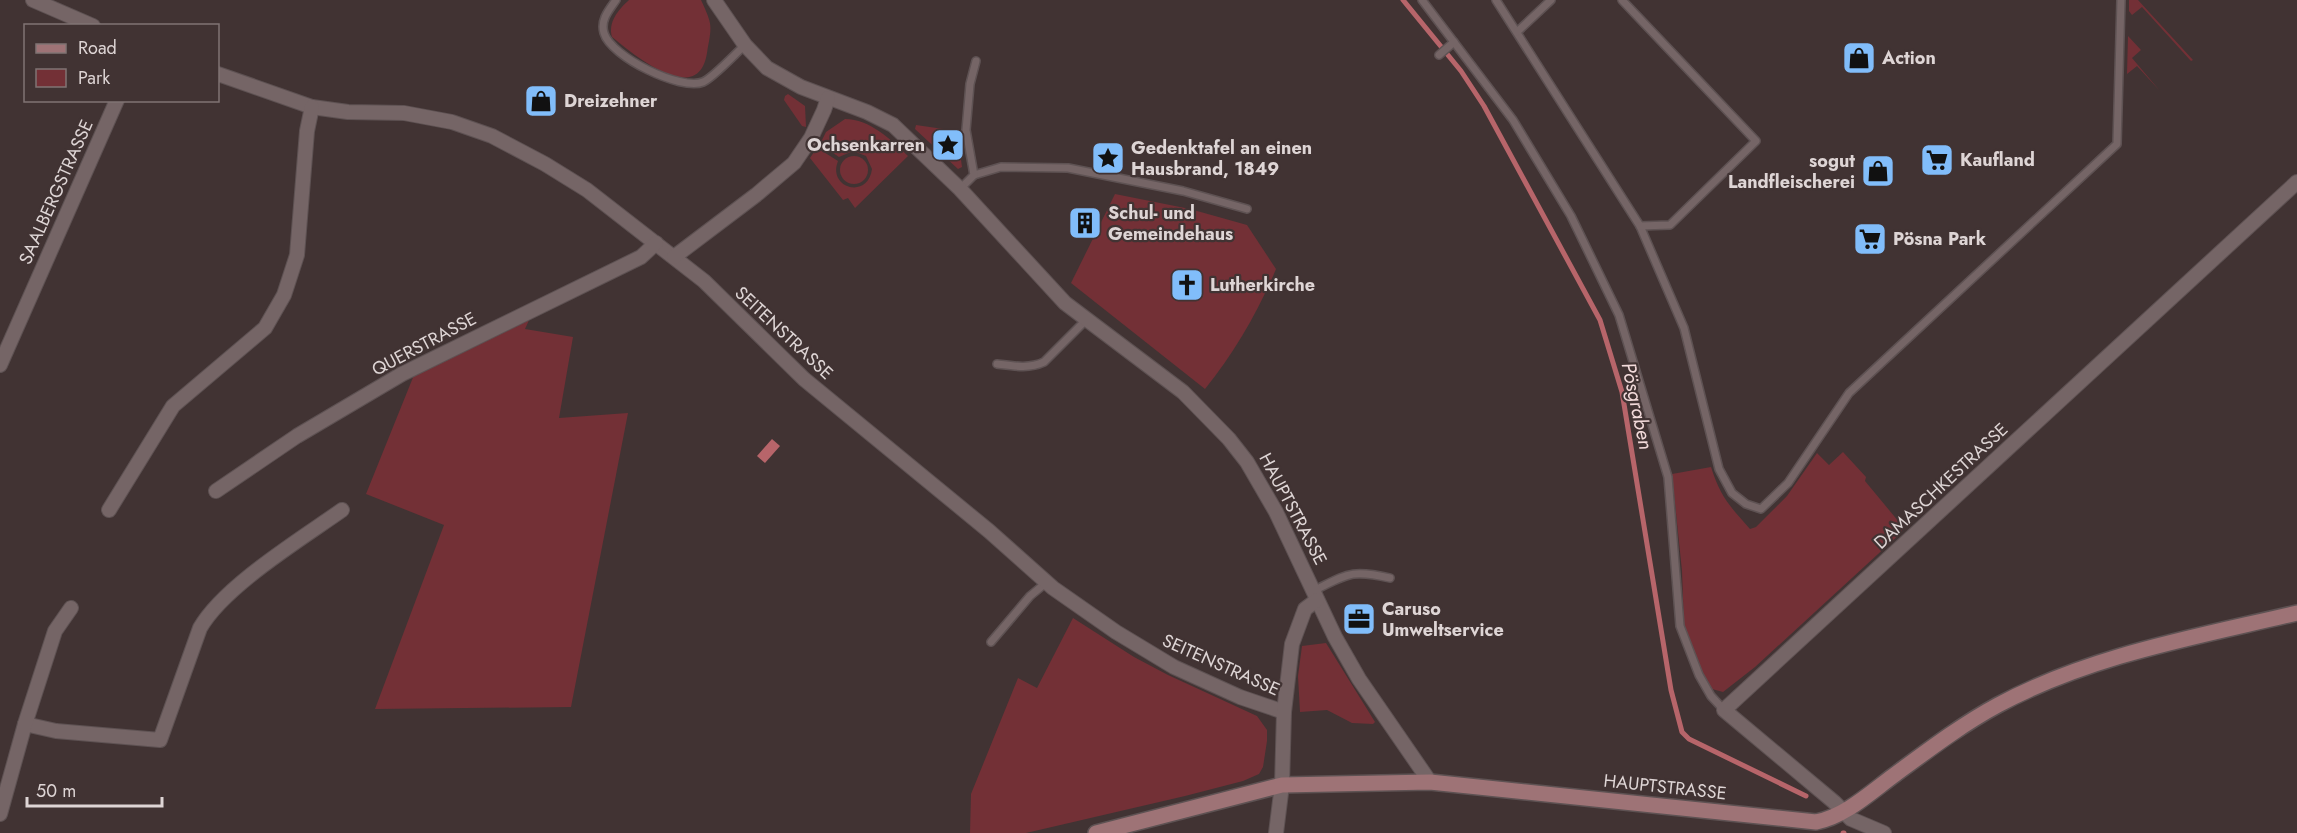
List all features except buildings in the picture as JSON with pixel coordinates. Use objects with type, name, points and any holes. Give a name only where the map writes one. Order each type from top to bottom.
[{"type":"street","points":[[33,0],[88,24]]},
{"type":"street","name":"HAUPTSTRASSE","points":[[714,0],[745,45],[767,68],[780,77],[867,112],[892,125],[960,189],[1065,303],[1183,393],[1229,440],[1247,462],[1276,512],[1315,595],[1359,679],[1430,782],[1816,822],[1827,820],[1963,726],[2034,687],[2086,666],[2134,651],[2297,613]]},
{"type":"street","name":"SEITENSTRASSE","points":[[219,74],[312,107],[348,112],[425,115],[472,128],[514,146],[553,169],[587,190],[704,281],[804,379],[1047,582],[1116,632],[1174,667],[1240,697],[1284,712]]},
{"type":"street","points":[[674,256],[756,195],[794,163],[811,138],[828,98]]},
{"type":"street","name":"SAALBERGSTRASSE","points":[[0,365],[116,102]]},
{"type":"street","points":[[109,510],[173,406],[264,328],[279,306],[297,255],[307,131],[312,107]]},
{"type":"street","name":"DAMASCHKESTRASSE","points":[[1724,710],[2297,182]]},
{"type":"street","name":"QUERSTRASSE","points":[[216,491],[297,435],[402,374],[641,256],[656,243]]},
{"type":"street","points":[[25,724],[56,731],[160,740],[200,628],[207,615],[253,575],[342,510]]},
{"type":"street","points":[[1276,833],[1282,785],[1284,712],[1288,672],[1297,628],[1305,609],[1315,595]]},
{"type":"street","points":[[0,814],[25,724],[55,631],[71,608]]},
{"type":"street","points":[[1724,710],[1851,819],[1884,833]]},
{"type":"street","points":[[1096,833],[1282,785],[1430,782]]},
{"type":"lane","points":[[616,0],[603,22],[608,42],[641,66],[674,80],[686,84],[704,82],[745,45]]},
{"type":"lane","points":[[1422,0],[1519,129],[1571,216],[1619,315],[1668,477],[1680,626],[1699,675],[1711,696],[1724,710]]},
{"type":"lane","points":[[1496,0],[1640,226],[1684,328],[1719,469],[1731,493],[1746,504],[1761,510],[1788,483],[1849,393],[2117,144],[2121,0]]},
{"type":"lane","points":[[1516,32],[1551,0]]},
{"type":"lane","points":[[1622,0],[1756,141],[1670,225],[1640,226]]},
{"type":"lane","points":[[1439,55],[1454,42]]},
{"type":"lane","points":[[974,175],[966,130],[970,84],[976,61]]},
{"type":"lane","points":[[960,189],[974,175],[1001,167],[1068,168],[1183,191],[1247,209]]},
{"type":"lane","points":[[997,364],[1019,367],[1036,366],[1044,362],[1087,319]]},
{"type":"lane","points":[[1315,595],[1346,575],[1363,572],[1390,578]]},
{"type":"lane","points":[[990,642],[1030,596],[1047,582]]},
{"type":"green space","points":[[629,0],[701,0],[709,21],[710,31],[707,53],[701,69],[691,77],[679,77],[664,72],[634,55],[612,37],[611,26],[615,17]]},
{"type":"green space","points":[[2129,0],[2138,0],[2193,60],[2191,61],[2142,7],[2132,15],[2129,11]]},
{"type":"green space","points":[[2128,36],[2141,50],[2132,58],[2160,91],[2137,66],[2127,74]]},
{"type":"green space","points":[[788,94],[805,106],[806,127],[802,126],[784,100]]},
{"type":"green space","points":[[845,119],[871,126],[908,156],[855,208],[848,198],[843,200],[810,158],[816,149],[819,149],[838,161],[836,170],[838,178],[849,187],[863,185],[869,179],[872,169],[866,156],[853,151],[839,157],[820,144],[826,132]]},
{"type":"green space","points":[[916,125],[957,131],[962,167],[958,169],[915,129]]},
{"type":"green space","points":[[854,156],[864,160],[868,170],[864,180],[854,184],[844,180],[840,170],[844,160]]},
{"type":"green space","points":[[1115,194],[1190,209],[1247,225],[1276,269],[1245,332],[1205,389],[1071,283]]},
{"type":"green space","points":[[530,318],[525,329],[573,337],[559,418],[628,413],[571,707],[375,709],[444,525],[366,494],[414,375]]},
{"type":"green space","points":[[1843,452],[1866,477],[1865,481],[1899,522],[1902,532],[1755,667],[1723,692],[1712,689],[1691,650],[1684,626],[1682,571],[1672,474],[1711,467],[1726,501],[1750,529],[1756,527],[1787,496],[1817,453],[1829,465]]},
{"type":"green space","points":[[1073,618],[1134,657],[1257,716],[1267,730],[1263,767],[1259,774],[1243,781],[1185,796],[1026,833],[970,833],[971,794],[1018,678],[1037,688]]},
{"type":"green space","points":[[1326,643],[1375,722],[1373,724],[1352,723],[1327,710],[1300,712],[1298,676],[1302,646]]},
{"type":"shaded area","points":[[772,439],[780,446],[765,463],[757,456]]},
{"type":"waterway","name":"Pösgraben","points":[[1403,0],[1461,71],[1484,106],[1600,320],[1622,392],[1671,690],[1682,732],[1689,739],[1806,796]]},
{"type":"place","name":"Action","points":[[1859,58]]},
{"type":"place","name":"Dreizehner","points":[[541,101]]},
{"type":"place","name":"Ochsenkarren","points":[[948,145]]},
{"type":"place","name":"Gedenktafel an einen Hausbrand, 1849","points":[[1108,158]]},
{"type":"place","name":"Kaufland","points":[[1937,160]]},
{"type":"place","name":"sogut Landfleischerei","points":[[1878,171]]},
{"type":"place","name":"Schul- und Gemeindehaus","points":[[1085,223]]},
{"type":"place","name":"Pösna Park","points":[[1870,239]]},
{"type":"place","name":"Lutherkirche","points":[[1187,285]]},
{"type":"place","name":"Caruso Umweltservice","points":[[1359,619]]}]
